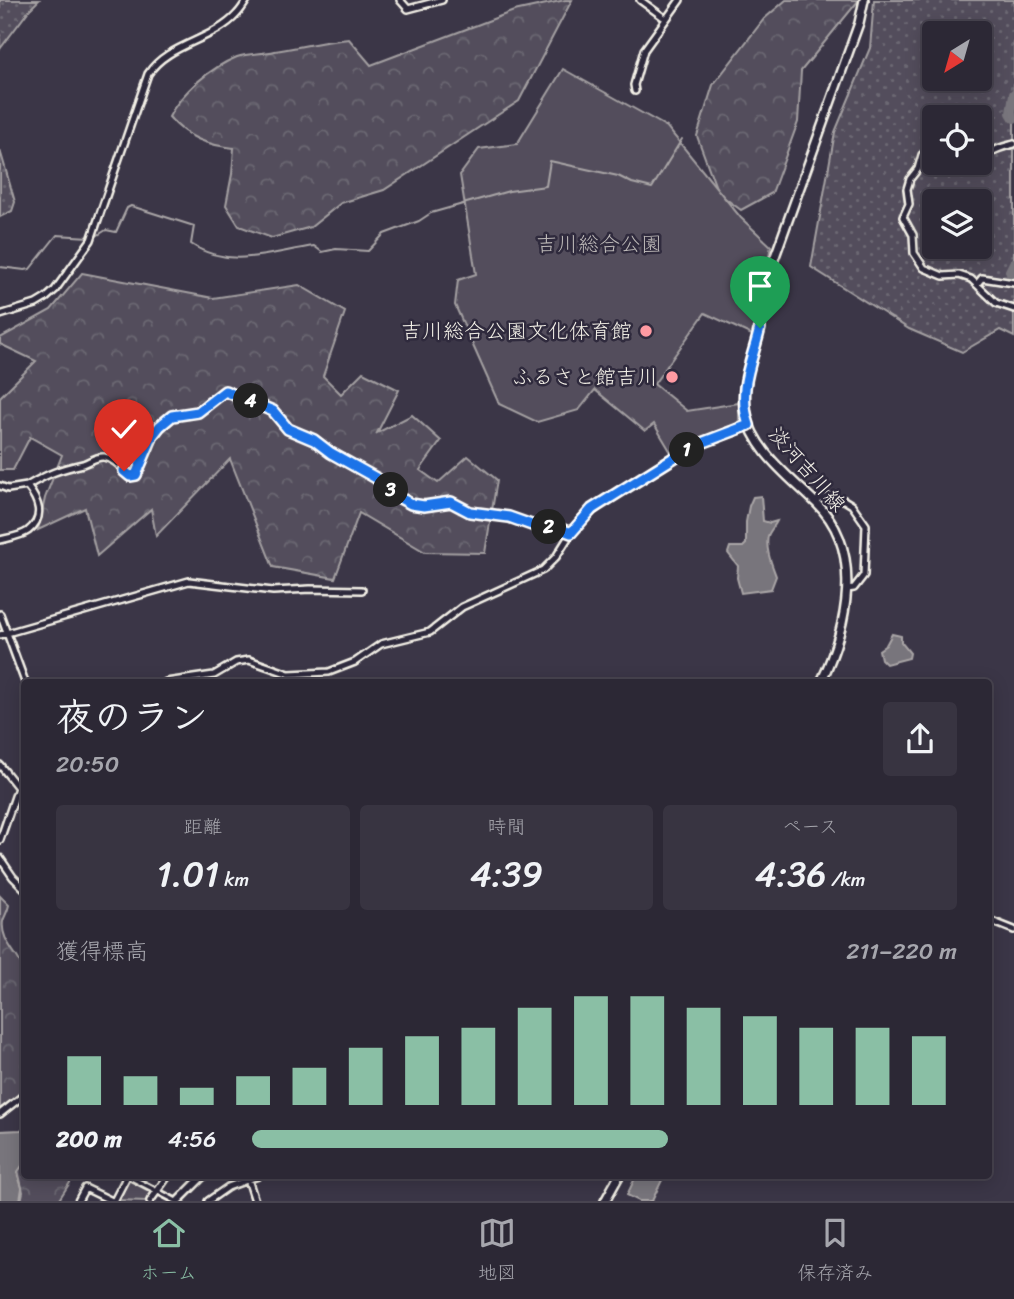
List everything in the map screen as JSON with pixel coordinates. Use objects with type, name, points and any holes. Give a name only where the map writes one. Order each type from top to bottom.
[{"type":"main road","name":"淡河吉川線","points":[[822,679],[842,625],[847,589],[841,541],[826,514],[773,462],[756,438],[745,410],[744,387],[757,338],[768,276],[859,23],[864,0]]},
{"type":"main road","points":[[605,1201],[617,1179]]},
{"type":"street","points":[[0,315],[36,304],[46,298],[55,290],[91,240],[148,74],[156,62],[226,23],[237,15],[247,0]]},
{"type":"street","points":[[400,0],[408,9],[442,0]]},
{"type":"street","points":[[640,0],[666,19]]},
{"type":"street","points":[[635,91],[634,85],[644,50],[680,0]]},
{"type":"street","points":[[992,153],[1014,144]]},
{"type":"street","points":[[922,155],[907,189],[909,204],[903,217],[913,235],[914,253],[924,268],[943,276],[959,275],[971,279],[996,303],[1014,309]]},
{"type":"street","points":[[977,284],[982,278],[1014,283]]},
{"type":"street","points":[[0,486],[8,489],[27,486],[69,465],[85,464],[103,457],[115,461],[130,476],[136,475],[153,435],[160,426],[172,416],[198,412],[225,391],[273,411],[288,429],[314,440],[331,453],[376,478],[411,504],[424,506],[451,502],[470,512],[509,517],[540,528],[556,527],[571,533]]},
{"type":"street","points":[[187,679],[214,675],[236,662],[248,660],[289,674],[329,672],[355,662],[381,644],[430,632],[462,607],[543,570],[592,509],[691,447],[749,425]]},
{"type":"street","points":[[0,540],[27,532],[36,522],[39,509],[37,499],[27,486]]},
{"type":"street","points":[[814,501],[828,497],[844,500],[852,505],[866,525],[864,575],[854,587],[847,589]]},
{"type":"street","points":[[0,635],[189,580],[273,591],[362,590]]},
{"type":"street","points":[[0,614],[24,679]]},
{"type":"street","points":[[0,765],[21,789]]},
{"type":"street","points":[[0,840],[21,792]]},
{"type":"street","points":[[0,858],[21,885]]},
{"type":"street","points":[[992,921],[1014,930]]},
{"type":"street","points":[[0,1114],[21,1097]]},
{"type":"street","points":[[78,1201],[85,1188],[113,1201],[125,1179]]},
{"type":"street","points":[[132,1179],[177,1201],[200,1179]]},
{"type":"street","points":[[150,1201],[165,1179]]},
{"type":"street","points":[[208,1201],[228,1187],[248,1180],[256,1201]]},
{"type":"green space","points":[[0,0],[39,0],[0,49]]},
{"type":"green space","points":[[572,0],[519,101],[384,190],[341,203],[311,227],[272,238],[239,226],[226,205],[234,148],[198,139],[169,117],[181,98],[198,81],[227,61],[241,56],[349,39],[371,65],[514,11]]},
{"type":"green space","points":[[786,0],[859,0],[801,71],[798,122],[772,193],[741,210],[718,193],[697,136],[713,85],[764,19]]},
{"type":"green space","points":[[874,0],[1014,0],[1014,337],[1000,330],[962,352],[909,329],[811,267],[835,132],[870,48]]},
{"type":"green space","name":"吉川総合公園","points":[[563,69],[667,127],[741,218],[771,246],[752,335],[705,313],[654,384],[687,411],[739,403],[739,423],[672,454],[654,424],[645,431],[595,390],[579,410],[537,422],[499,404],[455,305],[458,280],[476,274],[460,175],[479,149],[517,144]]},
{"type":"green space","points":[[0,150],[15,202],[12,211],[0,217]]},
{"type":"green space","points":[[82,273],[213,298],[299,285],[345,312],[323,376],[341,394],[363,372],[399,390],[377,433],[412,415],[441,441],[420,470],[438,483],[468,456],[497,480],[485,553],[425,552],[359,513],[335,578],[273,567],[230,459],[156,536],[151,509],[97,556],[85,508],[38,530],[45,498],[62,455],[30,437],[13,470],[0,470],[0,397],[36,361],[0,344],[0,338],[51,310]]},
{"type":"green space","points":[[0,896],[9,905],[3,921],[4,935],[21,963],[21,1094],[0,1109]]},
{"type":"green space","points":[[21,1167],[21,1179],[72,1179],[58,1201],[21,1201],[23,1192],[18,1170]]},
{"type":"green space","points":[[128,1179],[153,1190],[147,1201],[116,1200]]},
{"type":"shaded area","points":[[761,496],[763,521],[777,521],[767,541],[776,576],[771,589],[741,593],[737,578],[738,566],[728,553],[730,547],[743,547],[746,544],[749,506],[753,497]]},
{"type":"shaded area","points":[[892,634],[901,636],[901,642],[910,653],[909,658],[886,664],[881,659],[879,650],[886,645]]},
{"type":"shaded area","points":[[21,1130],[21,1167],[17,1173],[22,1188],[20,1201],[0,1201],[0,1131]]},
{"type":"shaded area","points":[[635,1179],[663,1179],[652,1201],[639,1201],[627,1195]]},
{"type":"waterway","points":[[1014,94],[1011,113],[1014,118]]},
{"type":"waterway","points":[[95,237],[106,230],[116,232],[127,208],[131,206],[194,226],[191,244],[221,256],[251,257],[314,246],[322,252],[336,249],[368,251],[384,234],[419,221],[431,213],[509,191],[546,186],[550,161],[618,176],[652,188],[682,139]]},
{"type":"waterway","points":[[0,267],[30,269],[57,235],[89,237]]},
{"type":"waterway","points":[[1014,263],[1010,271],[1014,283]]},
{"type":"place","name":"吉川総合公園文化体育館","points":[[646,331]]},
{"type":"place","name":"ふるさと館吉川","points":[[672,377]]},
{"type":"route","points":[[124,471],[130,476],[136,475],[153,435],[172,416],[198,412],[225,391],[273,411],[288,429],[314,440],[331,453],[376,478],[411,504],[424,506],[451,502],[470,512],[509,517],[540,528],[556,527],[571,533],[592,509],[691,447],[749,425],[744,387],[760,328]]}]
